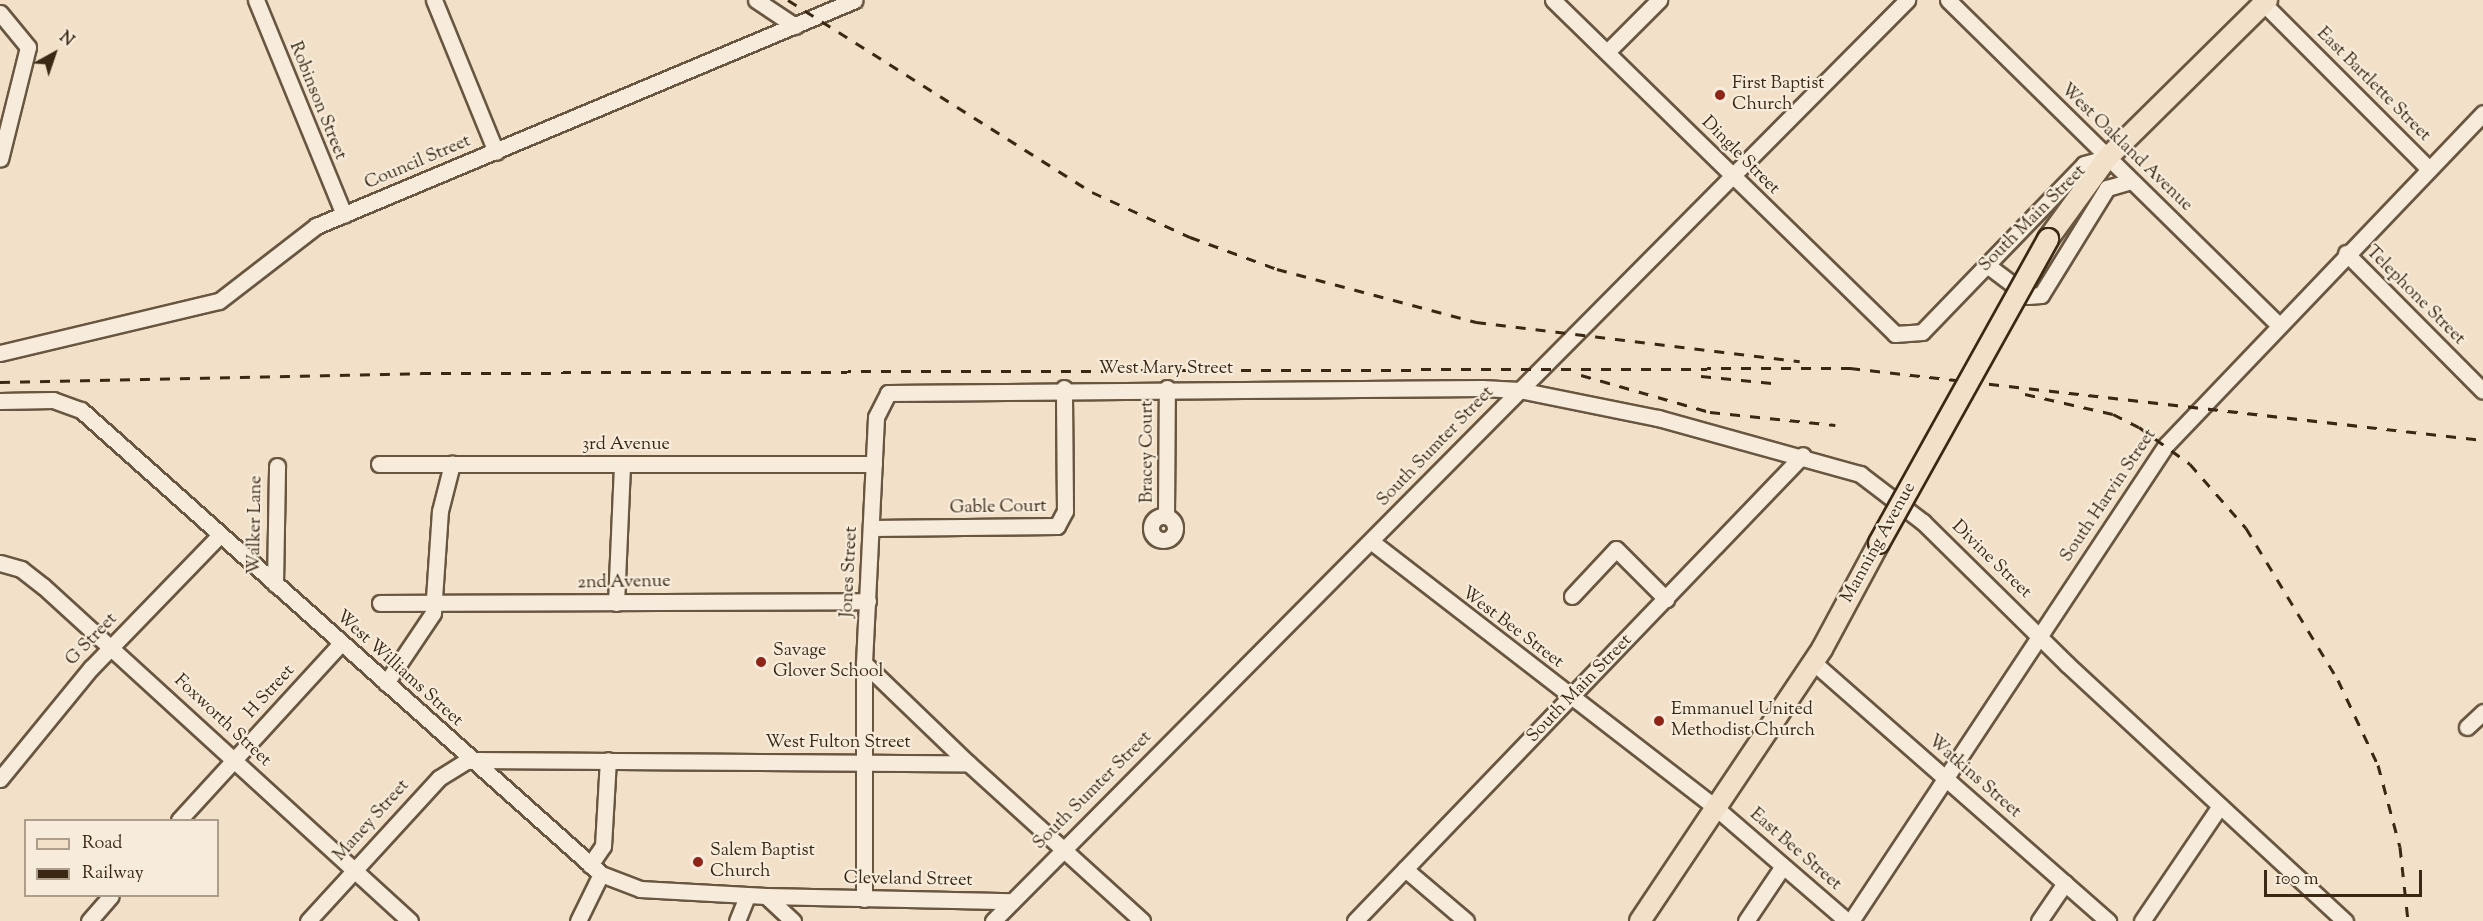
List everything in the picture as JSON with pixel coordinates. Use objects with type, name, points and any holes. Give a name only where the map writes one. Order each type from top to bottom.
[{"type":"main road","name":"South Main Street","points":[[2107,158],[2263,1]]},
{"type":"main road","name":"Manning Avenue","points":[[1640,921],[1814,662],[2048,239],[2107,158]]},
{"type":"street","name":"Robinson Street","points":[[256,0],[344,215]]},
{"type":"street","points":[[434,0],[496,152]]},
{"type":"street","points":[[756,0],[795,26]]},
{"type":"street","name":"Council Street","points":[[0,353],[219,301],[307,231],[795,26],[827,5],[853,0]]},
{"type":"street","name":"Dingle Street","points":[[1553,0],[1889,331],[1901,335]]},
{"type":"street","points":[[1606,52],[1659,0]]},
{"type":"street","name":"South Sumter Street","points":[[993,921],[1372,542],[1907,0]]},
{"type":"street","name":"West Oakland Avenue","points":[[1948,0],[2277,323]]},
{"type":"street","name":"East Bartlette Street","points":[[2263,1],[2428,168]]},
{"type":"street","points":[[0,13],[28,47],[0,159]]},
{"type":"street","name":"South Harvin Street","points":[[1849,921],[2041,637],[2153,461],[2277,323],[2483,113]]},
{"type":"street","name":"South Main Street","points":[[1901,335],[1922,332],[2084,164],[2107,158]]},
{"type":"street","points":[[1987,265],[2028,296],[2041,295],[2069,255],[2107,188],[2131,181]]},
{"type":"street","name":"Telephone Street","points":[[2346,253],[2483,391]]},
{"type":"street","name":"Gable Court","points":[[871,528],[1057,526],[1065,511],[1064,388]]},
{"type":"street","name":"West Mary Street","points":[[874,464],[878,408],[895,390],[1167,388],[1520,390]]},
{"type":"street","name":"Bracey Court","points":[[1166,516],[1167,388]]},
{"type":"street","name":"Divine Street","points":[[1520,390],[1842,465],[1887,493],[2345,921]]},
{"type":"street","name":"West Williams Street","points":[[0,402],[76,406],[596,869],[640,889],[766,896]]},
{"type":"street","name":"South Main Street","points":[[1355,921],[1803,455]]},
{"type":"street","name":"3rd Avenue","points":[[379,464],[874,464]]},
{"type":"street","points":[[386,683],[436,603],[440,511],[452,464]]},
{"type":"street","points":[[616,603],[622,464]]},
{"type":"street","name":"Jones Street","points":[[864,899],[866,763],[864,663],[874,464]]},
{"type":"street","name":"Walker Lane","points":[[275,584],[277,466]]},
{"type":"street","name":"G Street","points":[[0,779],[111,647],[220,534]]},
{"type":"street","name":"West Bee Street","points":[[1372,542],[1716,808]]},
{"type":"street","points":[[1572,596],[1616,549],[1666,599]]},
{"type":"street","name":"Foxworth Street","points":[[0,563],[21,569],[111,647],[410,921]]},
{"type":"street","name":"2nd Avenue","points":[[380,603],[868,601]]},
{"type":"street","name":"H Street","points":[[180,819],[341,643]]},
{"type":"street","name":"Watkins Street","points":[[1814,662],[2108,921]]},
{"type":"street","points":[[864,663],[968,763],[1065,847],[1142,921]]},
{"type":"street","points":[[2467,727],[2483,712]]},
{"type":"street","name":"West Fulton Street","points":[[472,760],[968,763]]},
{"type":"street","name":"Maney Street","points":[[308,921],[439,778],[472,760]]},
{"type":"street","points":[[578,921],[603,846],[608,760]]},
{"type":"street","points":[[2142,921],[2220,806]]},
{"type":"street","name":"East Bee Street","points":[[1716,808],[1849,921]]},
{"type":"street","points":[[1746,921],[1783,866]]},
{"type":"street","points":[[1405,869],[1466,921]]},
{"type":"street","points":[[2039,921],[2065,883]]},
{"type":"street","points":[[737,921],[747,896]]},
{"type":"street","points":[[766,896],[794,921]]},
{"type":"street","name":"Cleveland Street","points":[[766,896],[1012,901]]},
{"type":"street","points":[[89,921],[110,897]]},
{"type":"railway","points":[[788,0],[1092,192],[1190,237],[1277,269],[1476,322],[1800,361]]},
{"type":"railway","points":[[1850,368],[2483,440]]},
{"type":"railway","points":[[0,382],[421,373],[1856,368]]},
{"type":"railway","points":[[1581,375],[1710,412],[1835,425]]},
{"type":"railway","points":[[1701,376],[1772,383]]},
{"type":"railway","points":[[2025,394],[2113,414],[2139,427],[2190,464],[2246,528],[2338,680],[2378,765],[2400,847],[2408,921]]},
{"type":"place","name":"First Baptist Church","points":[[1720,95]]},
{"type":"place","name":"Savage Glover School","points":[[761,662]]},
{"type":"place","name":"Emmanuel United Methodist Church","points":[[1659,721]]},
{"type":"place","name":"Salem Baptist Church","points":[[698,862]]}]
